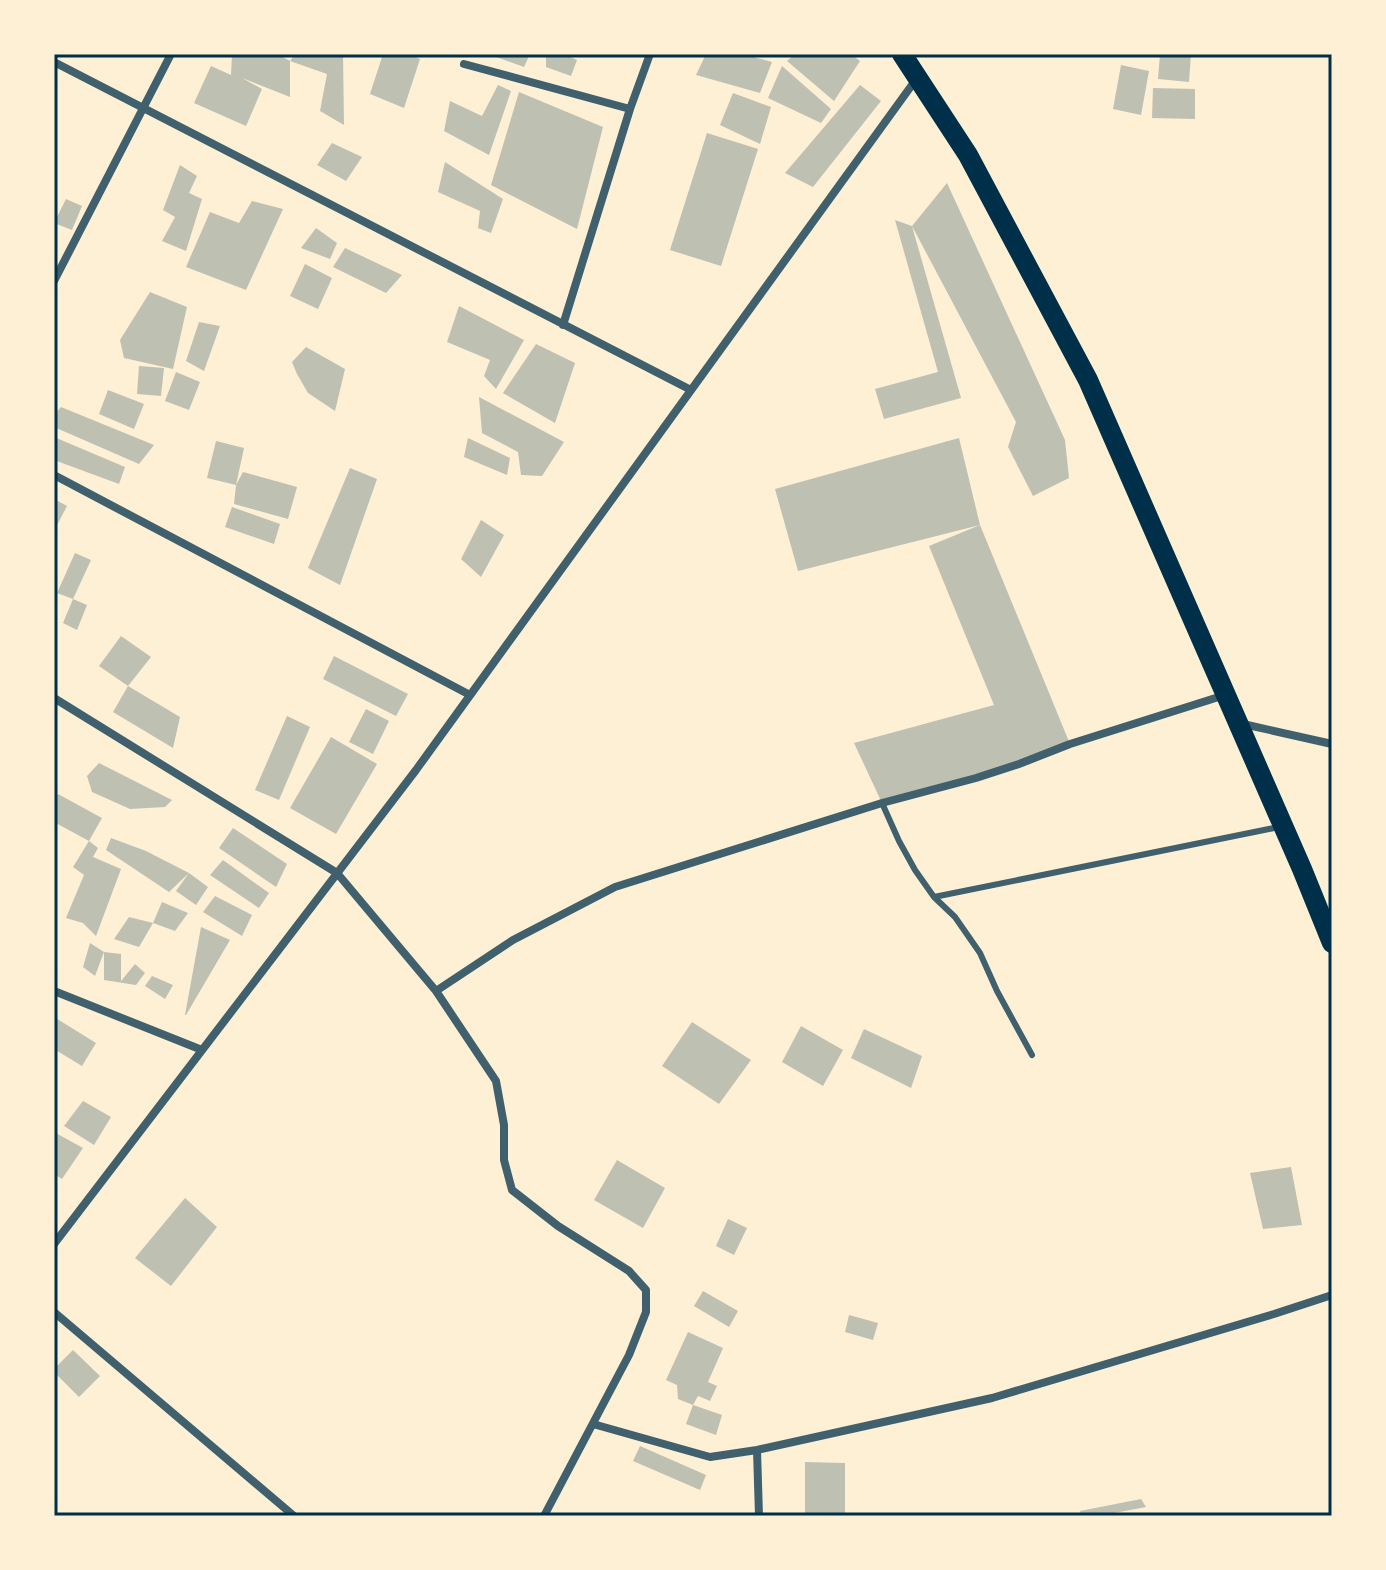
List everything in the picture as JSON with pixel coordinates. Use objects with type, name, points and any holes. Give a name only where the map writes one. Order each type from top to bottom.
[{"type":"main road","points":[[902,54],[968,155],[1088,380],[1332,943]]},
{"type":"street","points":[[54,281],[171,54]]},
{"type":"street","points":[[563,325],[650,54]]},
{"type":"street","points":[[54,62],[691,390]]},
{"type":"street","points":[[464,64],[630,109]]},
{"type":"street","points":[[54,1244],[470,695],[917,77]]},
{"type":"street","points":[[54,475],[470,695]]},
{"type":"street","points":[[436,991],[513,940],[615,887],[882,803],[976,778],[1070,744],[1226,695]]},
{"type":"street","points":[[54,698],[337,873],[436,991],[496,1081],[504,1125],[504,1160],[512,1190],[558,1226],[629,1271],[646,1290],[646,1312],[629,1355],[544,1516]]},
{"type":"street","points":[[1238,723],[1332,744]]},
{"type":"street","points":[[54,991],[202,1050]]},
{"type":"street","points":[[593,1424],[710,1457],[757,1450],[992,1398],[1332,1295]]},
{"type":"street","points":[[54,1312],[294,1516]]},
{"type":"street","points":[[757,1450],[759,1516]]},
{"type":"lane","points":[[882,803],[904,851],[934,897],[955,917],[980,953],[1032,1055]]},
{"type":"lane","points":[[934,897],[1283,826]]},
{"type":"building","points":[[232,54],[277,54],[290,61],[290,97],[242,78],[262,89],[246,126],[194,103],[211,66],[231,75]]},
{"type":"building","points":[[295,54],[343,54],[344,125],[320,111],[327,74],[290,61]]},
{"type":"building","points":[[383,54],[409,54],[420,59],[404,108],[370,94]]},
{"type":"building","points":[[488,54],[530,54],[524,67]]},
{"type":"building","points":[[546,54],[564,54],[577,60],[571,76],[546,67]]},
{"type":"building","points":[[706,54],[742,54],[772,62],[760,93],[696,75]]},
{"type":"building","points":[[795,54],[851,54],[860,61],[834,101],[787,61]]},
{"type":"building","points":[[1160,54],[1191,54],[1189,82],[1158,79]]},
{"type":"building","points":[[1121,65],[1149,71],[1141,115],[1113,109]]},
{"type":"building","points":[[782,66],[831,109],[821,123],[768,98]]},
{"type":"building","points":[[498,85],[511,91],[489,155],[444,131],[450,101],[482,116]]},
{"type":"building","points":[[860,85],[881,101],[813,187],[785,173]]},
{"type":"building","points":[[1153,88],[1195,89],[1195,119],[1152,118]]},
{"type":"building","points":[[519,92],[603,127],[577,229],[491,185]]},
{"type":"building","points":[[733,93],[771,107],[760,144],[720,125]]},
{"type":"building","points":[[707,133],[758,149],[721,266],[670,250]]},
{"type":"building","points":[[332,143],[362,157],[346,181],[317,165]]},
{"type":"building","points":[[445,162],[503,199],[491,233],[478,228],[480,211],[438,192]]},
{"type":"building","points":[[180,165],[197,176],[189,193],[202,199],[186,251],[162,241],[175,217],[163,210]]},
{"type":"building","points":[[947,183],[1065,440],[1069,478],[1033,496],[1008,447],[1016,422],[912,226]]},
{"type":"building","points":[[66,199],[82,206],[72,230],[54,223]]},
{"type":"building","points":[[252,201],[283,209],[246,290],[186,267],[210,212],[239,223]]},
{"type":"building","points":[[895,220],[912,226],[961,398],[884,419],[875,389],[938,372]]},
{"type":"building","points":[[316,228],[337,243],[330,259],[301,248]]},
{"type":"building","points":[[345,248],[402,275],[386,293],[333,267]]},
{"type":"building","points":[[305,264],[332,278],[318,309],[290,296]]},
{"type":"building","points":[[150,292],[187,307],[173,369],[124,358],[120,340]]},
{"type":"building","points":[[459,306],[524,340],[496,389],[484,376],[490,360],[447,342]]},
{"type":"building","points":[[199,322],[220,326],[204,371],[186,361]]},
{"type":"building","points":[[536,344],[575,363],[555,423],[503,393]]},
{"type":"building","points":[[306,347],[345,369],[335,411],[308,393],[297,374],[292,362]]},
{"type":"building","points":[[139,366],[164,368],[161,396],[137,394]]},
{"type":"building","points":[[176,372],[200,382],[189,410],[165,401]]},
{"type":"building","points":[[108,390],[144,404],[134,429],[99,414]]},
{"type":"building","points":[[479,397],[564,442],[542,476],[521,475],[518,452],[482,433]]},
{"type":"building","points":[[61,407],[154,445],[139,464],[54,427],[54,415]]},
{"type":"building","points":[[54,437],[125,467],[119,484],[54,460]]},
{"type":"building","points":[[468,438],[510,458],[507,475],[464,457]]},
{"type":"building","points":[[959,438],[980,525],[798,571],[775,489]]},
{"type":"building","points":[[216,441],[244,448],[236,485],[207,478]]},
{"type":"building","points":[[350,468],[377,479],[340,585],[308,568]]},
{"type":"building","points":[[243,472],[297,487],[288,519],[234,504],[236,485]]},
{"type":"building","points":[[54,499],[67,506],[54,531]]},
{"type":"building","points":[[232,507],[280,524],[274,544],[225,527]]},
{"type":"building","points":[[481,520],[504,535],[481,577],[461,559]]},
{"type":"building","points":[[980,525],[1070,744],[1019,764],[882,803],[854,743],[994,705],[929,546]]},
{"type":"building","points":[[75,553],[91,560],[73,599],[57,593]]},
{"type":"building","points":[[73,599],[87,605],[77,630],[63,623]]},
{"type":"building","points":[[121,636],[151,657],[128,686],[99,666]]},
{"type":"building","points":[[334,656],[408,694],[396,716],[323,679]]},
{"type":"building","points":[[128,686],[180,717],[173,748],[113,712]]},
{"type":"building","points":[[366,709],[389,721],[373,754],[349,742]]},
{"type":"building","points":[[287,716],[310,727],[279,800],[255,790]]},
{"type":"building","points":[[331,737],[377,764],[336,834],[290,808]]},
{"type":"building","points":[[99,763],[172,800],[165,807],[130,809],[92,792],[87,776]]},
{"type":"building","points":[[58,794],[102,818],[89,841],[54,822],[54,800]]},
{"type":"building","points":[[233,828],[287,864],[276,887],[219,848]]},
{"type":"building","points":[[111,838],[146,851],[189,873],[169,892],[106,850]]},
{"type":"building","points":[[89,841],[98,848],[93,857],[121,869],[96,936],[83,923],[66,918],[84,875],[73,867]]},
{"type":"building","points":[[223,860],[269,893],[259,908],[210,875]]},
{"type":"building","points":[[189,873],[208,887],[196,905],[176,891]]},
{"type":"building","points":[[215,896],[252,915],[242,936],[203,912]]},
{"type":"building","points":[[162,902],[188,913],[175,931],[153,923]]},
{"type":"building","points":[[129,917],[153,923],[139,947],[114,939]]},
{"type":"building","points":[[201,927],[230,940],[185,1015]]},
{"type":"building","points":[[90,943],[104,952],[95,976],[83,967]]},
{"type":"building","points":[[104,952],[121,954],[121,981],[135,964],[145,973],[136,985],[104,980]]},
{"type":"building","points":[[152,976],[173,985],[165,999],[145,986]]},
{"type":"building","points":[[54,1017],[96,1043],[82,1066],[54,1049]]},
{"type":"building","points":[[692,1022],[751,1060],[719,1104],[662,1066]]},
{"type":"building","points":[[801,1026],[843,1050],[823,1086],[782,1062]]},
{"type":"building","points":[[864,1029],[922,1056],[911,1088],[851,1058]]},
{"type":"building","points":[[83,1101],[111,1117],[94,1145],[64,1126]]},
{"type":"building","points":[[54,1132],[83,1148],[62,1179],[54,1174]]},
{"type":"building","points":[[617,1160],[665,1188],[643,1228],[594,1200]]},
{"type":"building","points":[[1291,1167],[1302,1225],[1263,1229],[1250,1173]]},
{"type":"building","points":[[185,1198],[217,1227],[171,1286],[135,1258]]},
{"type":"building","points":[[728,1219],[747,1228],[734,1255],[716,1246]]},
{"type":"building","points":[[703,1291],[738,1311],[729,1327],[694,1306]]},
{"type":"building","points":[[849,1315],[878,1323],[873,1340],[845,1332]]},
{"type":"building","points":[[688,1332],[723,1348],[708,1382],[717,1386],[710,1401],[698,1396],[693,1405],[678,1399],[677,1385],[666,1380]]},
{"type":"building","points":[[73,1350],[100,1376],[79,1397],[54,1372]]},
{"type":"building","points":[[693,1405],[722,1415],[716,1435],[686,1424]]},
{"type":"building","points":[[640,1446],[706,1475],[700,1490],[633,1461]]},
{"type":"building","points":[[805,1462],[845,1463],[845,1516],[805,1516]]},
{"type":"building","points":[[1141,1499],[1146,1507],[1081,1516],[1080,1511]]}]
